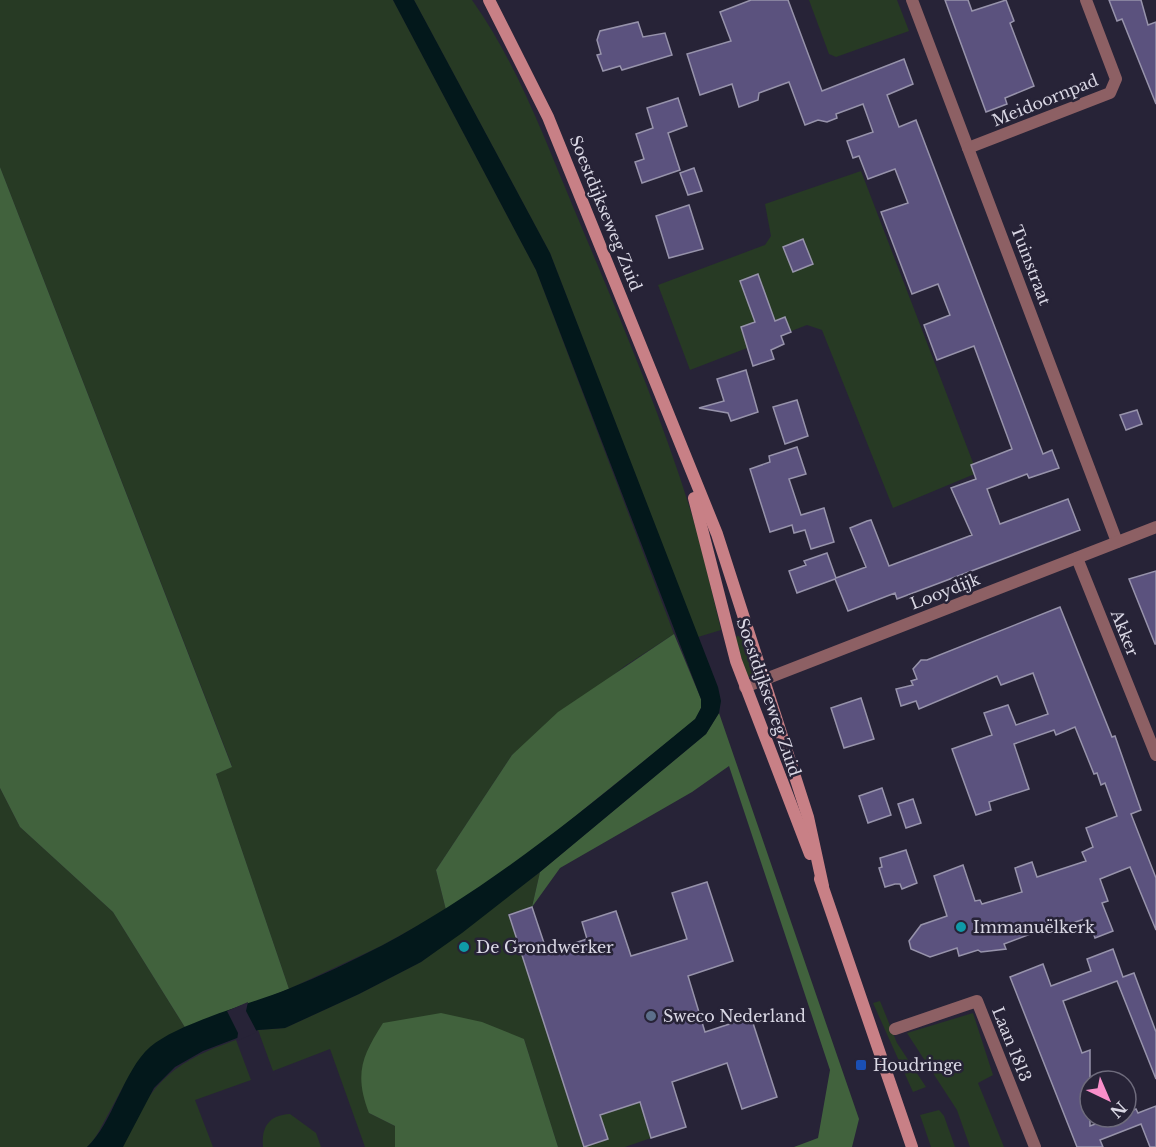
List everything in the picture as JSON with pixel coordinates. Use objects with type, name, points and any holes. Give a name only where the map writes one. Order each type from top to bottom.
[{"type":"main road","name":"Soestdijkseweg Zuid","points":[[489,0],[548,117],[717,534],[762,680],[808,817],[823,886]]},
{"type":"main road","name":"Soestdijkseweg Zuid","points":[[680,445],[707,543],[728,633],[746,687],[823,886],[912,1147]]},
{"type":"street","name":"Tuinstraat","points":[[912,0],[1117,542]]},
{"type":"street","name":"Meidoornpad","points":[[968,148],[1110,93],[1116,79],[1086,0]]},
{"type":"street","name":"Looydijk","points":[[746,687],[1156,527]]},
{"type":"street","name":"Akker","points":[[1077,558],[1156,755]]},
{"type":"street","name":"Laan 1813","points":[[895,1029],[977,1001],[1035,1147]]},
{"type":"green space","points":[[0,0],[393,0],[536,270],[674,634],[625,666],[512,755],[436,870],[446,910],[381,946],[289,989],[216,774],[232,766],[0,167]]},
{"type":"green space","points":[[414,0],[472,0],[503,49],[516,75],[552,155],[656,409],[697,532],[721,630],[698,637],[550,253]]},
{"type":"green space","points":[[809,0],[897,0],[909,31],[836,57],[829,54]]},
{"type":"green space","points":[[0,167],[232,767],[216,774],[289,989],[186,1029],[113,912],[20,827],[0,788]]},
{"type":"green space","points":[[861,171],[977,473],[893,508],[822,330],[807,325],[690,370],[658,285],[765,245],[771,236],[765,204]]},
{"type":"green space","points":[[674,634],[701,699],[701,708],[696,719],[522,859],[446,910],[436,870],[512,755],[558,712]]},
{"type":"green space","points":[[741,635],[754,674],[751,678],[747,677],[735,637]]},
{"type":"green space","points":[[719,713],[859,1119],[852,1147],[794,1147],[818,1138],[830,1070],[729,766],[692,792],[560,868],[532,907],[540,872],[706,734]]},
{"type":"green space","points":[[0,788],[20,827],[113,912],[186,1029],[156,1045],[136,1066],[97,1134],[87,1147],[0,1147]]},
{"type":"green space","points":[[540,872],[532,907],[508,914],[585,1146],[608,1139],[600,1115],[630,1074],[651,1138],[625,1147],[558,1147],[524,1039],[369,1113],[395,1126],[395,1147],[365,1147],[330,1049],[273,1071],[258,1030],[285,1028],[421,962]]},
{"type":"green space","points":[[880,1001],[897,1043],[926,1087],[913,1092],[873,1003]]},
{"type":"green space","points":[[441,1013],[482,1022],[524,1039],[558,1147],[395,1147],[395,1126],[369,1113],[364,1099],[361,1076],[365,1056],[383,1023]]},
{"type":"green space","points":[[973,1013],[993,1075],[978,1083],[1004,1147],[970,1147],[957,1110],[907,1033]]},
{"type":"green space","points":[[236,1040],[251,1080],[195,1100],[213,1147],[123,1147],[143,1107],[165,1078],[195,1057]]},
{"type":"green space","points":[[939,1110],[944,1116],[955,1147],[931,1147],[920,1115]]},
{"type":"green space","points":[[290,1114],[316,1133],[321,1147],[263,1147],[263,1134],[268,1123],[277,1117]]},
{"type":"shaded area","points":[[393,0],[414,0],[550,253],[718,687],[721,701],[719,713],[706,734],[540,872],[421,962],[285,1028],[258,1030],[203,1051],[175,1067],[154,1088],[123,1147],[87,1147],[104,1125],[132,1069],[150,1047],[162,1038],[196,1022],[324,974],[425,921],[544,840],[695,719],[701,708],[701,699],[536,270]]},
{"type":"pier","points":[[248,1002],[246,1011],[257,1032],[237,1041],[238,1033],[227,1011]]},
{"type":"building","points":[[751,0],[788,0],[822,91],[904,59],[913,84],[887,95],[899,127],[916,120],[1043,454],[1052,450],[1059,468],[1029,478],[1027,474],[987,489],[1000,524],[1068,499],[1080,530],[897,599],[895,593],[848,611],[835,579],[797,593],[789,571],[806,565],[804,561],[827,553],[836,578],[866,567],[850,528],[867,521],[871,520],[889,566],[972,535],[951,488],[976,479],[971,465],[1012,449],[974,346],[937,360],[924,325],[950,315],[938,284],[912,294],[881,212],[908,203],[895,169],[868,179],[859,156],[853,158],[847,141],[873,132],[863,104],[836,114],[837,118],[827,122],[818,120],[805,125],[789,82],[759,93],[758,100],[739,107],[732,84],[700,95],[687,54],[731,41],[720,12]]},
{"type":"building","points":[[945,0],[968,0],[972,11],[1006,0],[1014,21],[1010,23],[1034,86],[1005,98],[1007,104],[986,112]]},
{"type":"building","points":[[1109,0],[1141,0],[1148,25],[1156,22],[1156,104],[1122,19],[1117,21]]},
{"type":"building","points":[[638,22],[643,37],[665,33],[672,55],[622,70],[620,66],[603,71],[597,55],[601,54],[597,40],[600,31]]},
{"type":"building","points":[[678,98],[687,126],[668,133],[680,170],[642,183],[635,162],[644,159],[636,134],[653,128],[647,108]]},
{"type":"building","points":[[694,168],[702,191],[688,195],[680,173]]},
{"type":"building","points":[[689,205],[703,249],[669,258],[656,216]]},
{"type":"building","points":[[803,239],[813,264],[793,272],[783,247]]},
{"type":"building","points":[[758,274],[775,321],[785,317],[791,332],[781,336],[784,344],[771,350],[774,359],[753,366],[741,327],[755,322],[740,281]]},
{"type":"building","points":[[746,370],[758,412],[731,421],[728,413],[699,408],[724,401],[717,379]]},
{"type":"building","points":[[797,400],[808,436],[785,444],[773,407]]},
{"type":"building","points":[[1137,410],[1142,424],[1126,430],[1120,415]]},
{"type":"building","points":[[797,447],[806,474],[789,479],[801,515],[824,508],[834,542],[811,549],[805,530],[794,533],[792,525],[770,532],[750,469],[770,462],[769,456]]},
{"type":"building","points":[[1156,571],[1156,644],[1155,644],[1129,579]]},
{"type":"building","points":[[1060,607],[1112,737],[1115,736],[1141,810],[1131,814],[1156,878],[1156,930],[1130,867],[1100,879],[1108,901],[1102,903],[1113,931],[1095,938],[1088,918],[1050,930],[1049,927],[1004,944],[1006,949],[981,952],[978,950],[959,956],[957,948],[930,957],[911,949],[909,941],[921,925],[947,916],[934,876],[963,865],[975,901],[980,900],[982,904],[1022,892],[1015,868],[1032,862],[1037,877],[1086,861],[1082,852],[1093,847],[1086,828],[1117,816],[1105,783],[1101,785],[1097,773],[1094,774],[1075,727],[1056,735],[1054,730],[1014,744],[1029,789],[989,802],[991,810],[976,815],[952,749],[992,735],[984,713],[1008,705],[1016,725],[1048,714],[1033,673],[1001,685],[997,676],[919,709],[916,701],[901,706],[896,689],[913,685],[911,681],[917,679],[913,669],[921,660],[927,660]]},
{"type":"building","points":[[861,698],[874,739],[844,748],[831,708]]},
{"type":"building","points":[[882,788],[891,815],[868,823],[859,796]]},
{"type":"building","points":[[913,799],[921,823],[906,828],[898,804]]},
{"type":"building","points":[[906,850],[917,883],[902,889],[900,884],[885,887],[879,868],[882,867],[880,858]]},
{"type":"building","points":[[707,882],[733,961],[688,976],[705,1032],[751,1017],[777,1097],[742,1109],[727,1063],[672,1082],[686,1127],[651,1138],[640,1102],[600,1115],[608,1139],[584,1147],[509,915],[532,907],[547,952],[587,939],[582,922],[616,911],[631,956],[687,939],[672,893]]},
{"type":"building","points":[[1113,949],[1123,977],[1134,973],[1156,1032],[1156,1079],[1117,981],[1063,1001],[1082,1053],[1090,1050],[1090,1069],[1078,1069],[1078,1129],[1128,1129],[1100,1140],[1103,1147],[1077,1147],[1010,977],[1043,964],[1051,986],[1091,971],[1087,959]]},
{"type":"building","points":[[1156,1106],[1156,1147],[1150,1147],[1141,1124],[1138,1125],[1138,1113]]},
{"type":"place","name":"Immanuëlkerk","points":[[961,927]]},
{"type":"place","name":"De Grondwerker","points":[[464,947]]},
{"type":"place","name":"Sweco Nederland","points":[[651,1016]]},
{"type":"place","name":"Houdringe","points":[[861,1065]]}]
